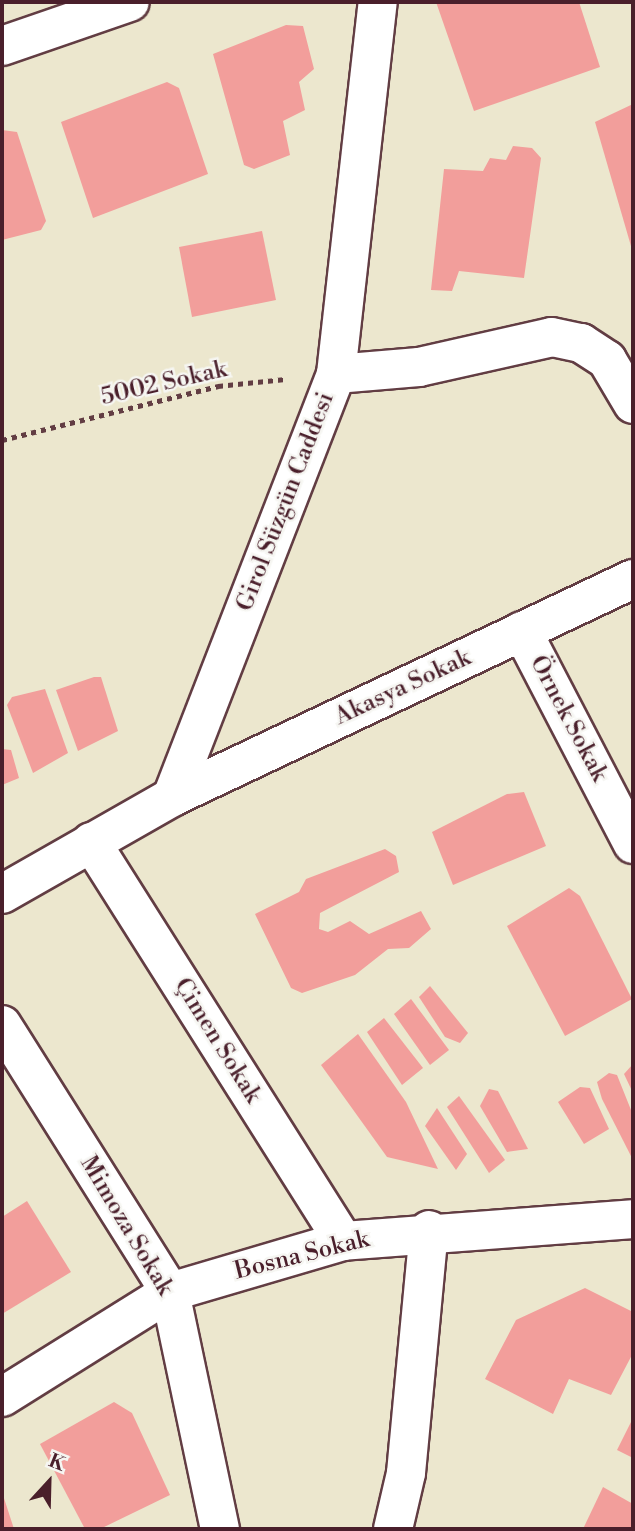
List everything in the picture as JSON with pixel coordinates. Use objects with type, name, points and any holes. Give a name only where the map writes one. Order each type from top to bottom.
[{"type":"street","points":[[2,46],[130,2]]},
{"type":"street","name":"Girol Süzgün Caddesi","points":[[172,797],[336,374],[378,2]]},
{"type":"street","points":[[336,374],[419,367],[552,337],[580,344],[607,360],[633,404]]},
{"type":"street","name":"Akasya Sokak","points":[[172,797],[633,579]]},
{"type":"street","name":"Örnek Sokak","points":[[522,631],[633,844]]},
{"type":"street","points":[[2,894],[172,797]]},
{"type":"street","name":"Çimen Sokak","points":[[91,842],[343,1241]]},
{"type":"street","name":"Mimoza Sokak","points":[[2,1024],[170,1292],[220,1529]]},
{"type":"street","name":"Bosna Sokak","points":[[2,1397],[170,1292],[343,1241],[429,1230],[633,1219]]},
{"type":"street","points":[[393,1529],[406,1473],[429,1230]]},
{"type":"path","name":"5002 Sokak","points":[[2,440],[218,386],[336,374]]},
{"type":"building","points":[[436,2],[579,2],[600,67],[474,111]]},
{"type":"building","points":[[286,25],[303,26],[314,69],[299,82],[305,110],[283,121],[290,155],[254,169],[244,165],[213,54]]},
{"type":"building","points":[[167,82],[179,88],[208,174],[93,218],[61,122]]},
{"type":"building","points":[[633,104],[633,253],[595,122]]},
{"type":"building","points":[[2,130],[17,132],[46,221],[41,230],[2,240]]},
{"type":"building","points":[[513,146],[532,148],[541,158],[524,278],[459,271],[452,291],[431,290],[444,169],[483,171],[490,158],[506,160]]},
{"type":"building","points":[[262,231],[276,300],[192,317],[179,247]]},
{"type":"building","points":[[101,677],[118,731],[78,751],[56,690]]},
{"type":"building","points":[[45,689],[68,753],[33,773],[7,705],[12,697]]},
{"type":"building","points":[[2,749],[11,750],[19,778],[2,785]]},
{"type":"building","points":[[524,792],[546,846],[453,885],[432,832],[507,794]]},
{"type":"building","points":[[385,849],[396,856],[399,872],[320,913],[319,929],[328,932],[350,921],[369,934],[421,911],[431,929],[409,948],[388,949],[355,975],[302,993],[291,988],[255,914],[299,892],[306,879]]},
{"type":"building","points":[[569,888],[580,896],[632,999],[565,1036],[507,926]]},
{"type":"building","points":[[430,986],[468,1033],[460,1043],[445,1037],[419,997]]},
{"type":"building","points":[[411,999],[449,1050],[430,1065],[394,1014]]},
{"type":"building","points":[[384,1018],[423,1068],[402,1085],[367,1032]]},
{"type":"building","points":[[358,1034],[406,1102],[438,1169],[387,1157],[321,1065]]},
{"type":"building","points":[[633,1064],[633,1093],[624,1074]]},
{"type":"building","points":[[609,1073],[617,1075],[633,1115],[633,1160],[602,1099],[597,1082]]},
{"type":"building","points":[[580,1087],[590,1088],[609,1129],[584,1144],[558,1102]]},
{"type":"building","points":[[489,1089],[498,1091],[528,1149],[507,1152],[480,1106]]},
{"type":"building","points":[[459,1096],[505,1160],[489,1173],[447,1107]]},
{"type":"building","points":[[437,1108],[467,1154],[456,1170],[425,1126]]},
{"type":"building","points":[[27,1201],[71,1272],[2,1314],[2,1217]]},
{"type":"building","points":[[585,1288],[633,1312],[633,1353],[611,1395],[569,1379],[553,1414],[485,1379],[516,1320]]},
{"type":"building","points":[[114,1402],[132,1413],[170,1495],[100,1529],[85,1529],[40,1444]]},
{"type":"building","points":[[633,1418],[633,1458],[617,1450]]},
{"type":"building","points":[[603,1487],[633,1504],[633,1529],[583,1529]]},
{"type":"building","points":[[2,1492],[14,1529],[2,1529]]}]
